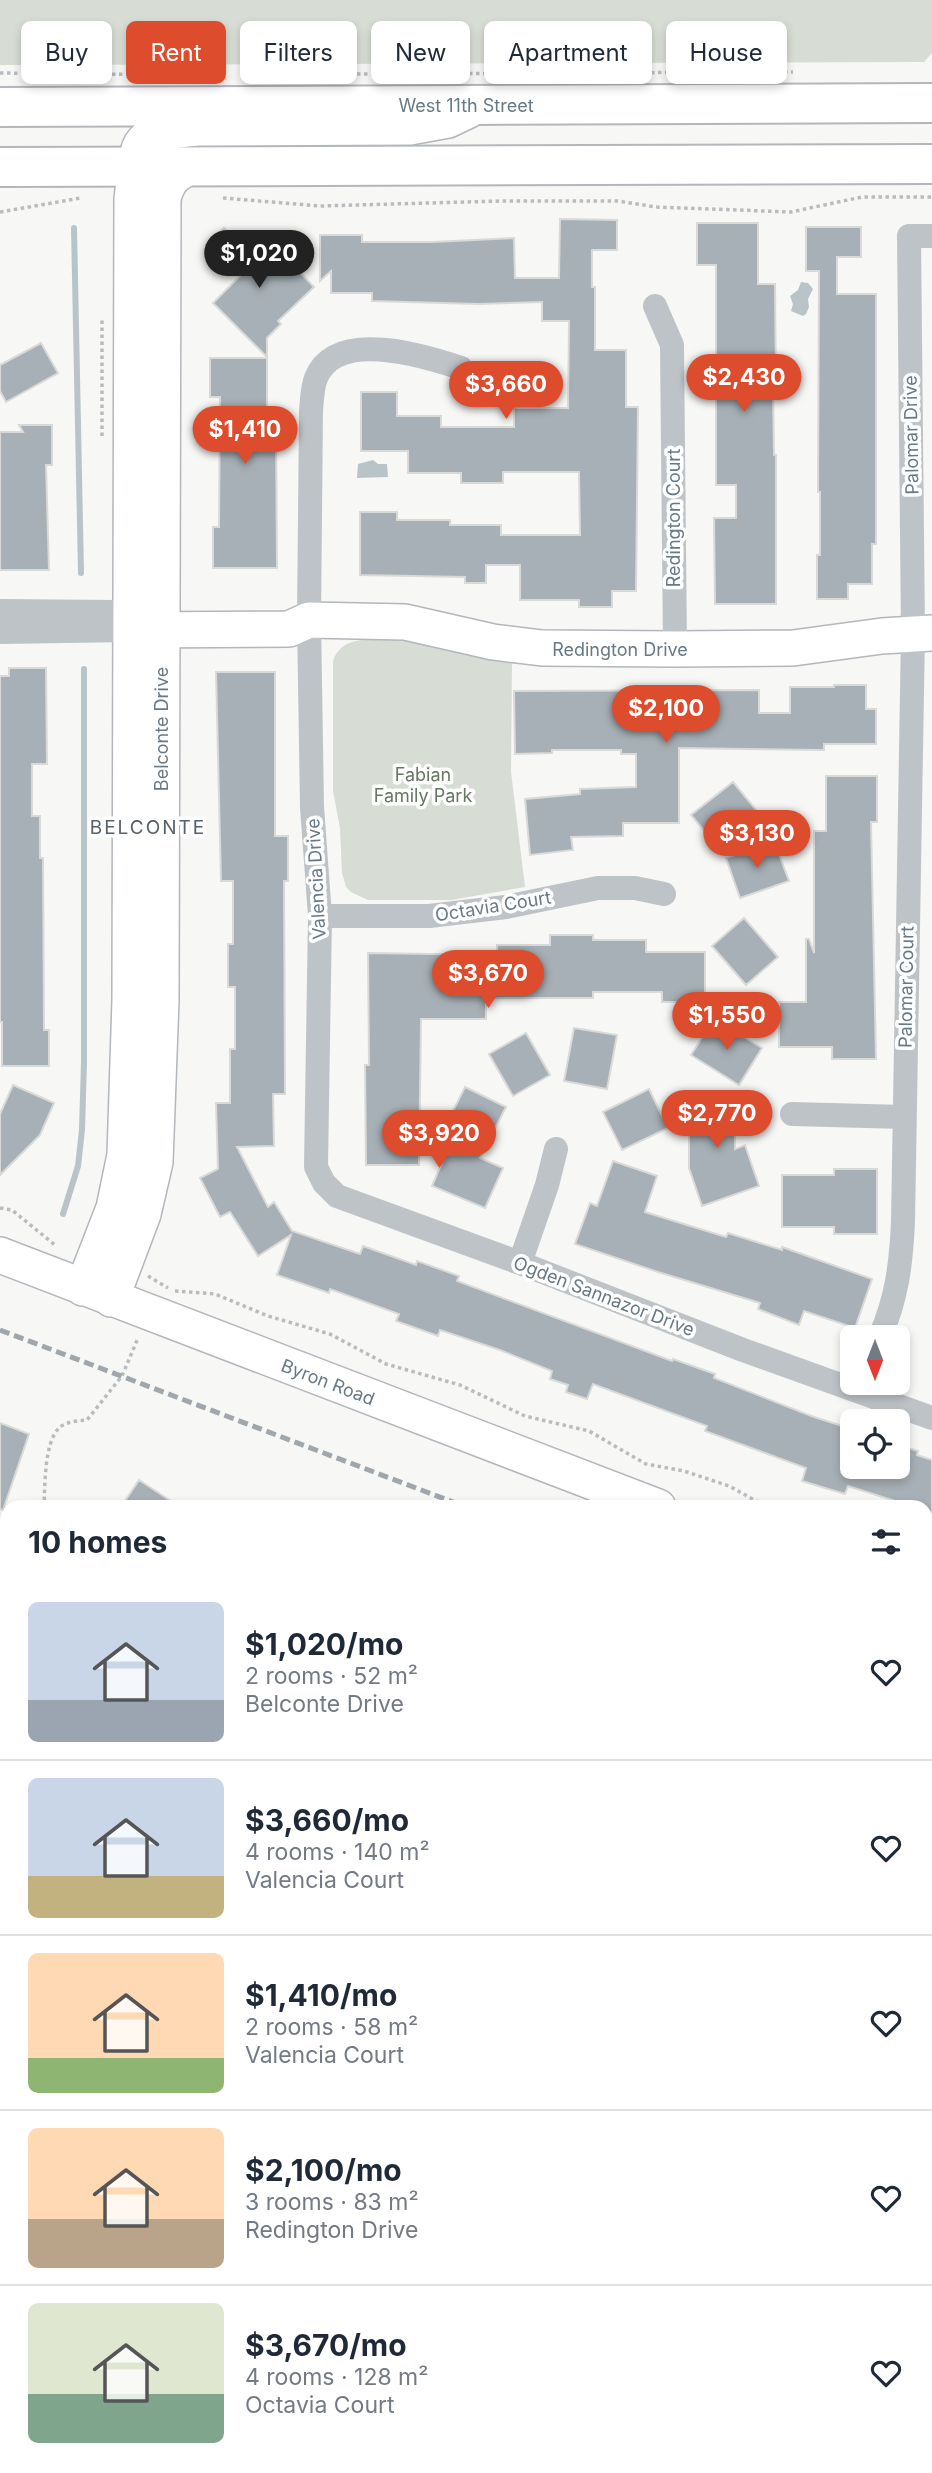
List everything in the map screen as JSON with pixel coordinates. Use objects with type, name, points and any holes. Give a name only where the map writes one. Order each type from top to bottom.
[{"type":"main road","name":"West 11th Street","points":[[0,107],[932,103]]},
{"type":"main road","name":"Belconte Drive","points":[[146,619],[132,199],[141,142],[150,135],[166,131],[198,128],[410,127],[448,120],[480,105]]},
{"type":"main road","points":[[0,167],[136,166],[201,181],[932,164]]},
{"type":"main road","name":"Belconte Drive","points":[[103,1278],[125,1155],[163,199],[165,188],[179,172],[201,181]]},
{"type":"main road","name":"Redington Drive","points":[[146,619],[289,629],[309,620],[405,622],[493,642],[542,648],[793,648],[923,633]]},
{"type":"main road","name":"Byron Road","points":[[0,1255],[103,1278],[148,1313],[640,1500]]},
{"type":"street","name":"Palomar Drive","points":[[920,236],[923,633]]},
{"type":"street","name":"Redington Court","points":[[655,306],[672,345],[675,649]]},
{"type":"street","name":"Valencia Drive","points":[[317,1138],[320,916],[312,807],[309,620],[311,411],[316,378],[327,362],[343,353],[376,349],[420,354],[461,368]]},
{"type":"street","name":"Redington Drive","points":[[0,611],[114,612],[146,619]]},
{"type":"street","name":"Redington Drive","points":[[0,632],[146,619]]},
{"type":"street","name":"Palomar Court","points":[[885,1325],[901,1267],[904,1116],[923,633]]},
{"type":"street","name":"Octavia Court","points":[[320,916],[429,916],[506,907],[598,888],[635,888],[664,894]]},
{"type":"street","points":[[792,1114],[904,1116]]},
{"type":"street","name":"Ogden Sannazor Drive","points":[[317,1138],[316,1167],[324,1183],[337,1196],[520,1263],[743,1350],[840,1381]]},
{"type":"street","points":[[520,1263],[547,1185],[556,1149]]},
{"type":"street","name":"Ogden Sannazor Drive","points":[[878,1395],[932,1418]]},
{"type":"path","points":[[357,74],[797,72]]},
{"type":"path","points":[[0,73],[126,74]]},
{"type":"path","points":[[201,181],[320,206],[618,201],[656,207],[791,212],[862,197],[932,197]]},
{"type":"path","points":[[0,212],[86,197]]},
{"type":"path","points":[[0,1208],[12,1210],[60,1249],[80,1251],[103,1278],[152,1278],[173,1290],[215,1294],[268,1316],[330,1334],[386,1364],[460,1385],[525,1416],[589,1432],[646,1464],[684,1471],[729,1486],[754,1500]]},
{"type":"path","points":[[45,1500],[51,1440],[61,1427],[70,1422],[87,1420],[122,1376],[148,1313]]},
{"type":"green space","points":[[0,0],[932,0],[932,53],[924,62],[787,62],[787,21],[666,21],[666,63],[652,63],[652,21],[484,21],[484,63],[470,63],[470,21],[371,21],[371,64],[357,64],[357,21],[240,21],[240,64],[226,64],[226,21],[126,21],[126,65],[112,65],[112,21],[21,21],[21,65],[0,65]]},
{"type":"green space","name":"Fabian Family Park","points":[[390,639],[412,641],[512,663],[511,772],[525,887],[451,900],[368,900],[346,887],[333,791],[333,661],[342,647],[349,643]]},
{"type":"shaded area","points":[[801,282],[808,283],[813,289],[808,299],[809,307],[803,316],[791,311],[793,304],[790,296],[798,290]]},
{"type":"shaded area","points":[[373,460],[378,464],[387,464],[388,477],[357,478],[358,464]]},
{"type":"building","points":[[560,219],[617,220],[617,250],[592,250],[595,350],[626,350],[626,407],[638,407],[636,591],[612,591],[612,607],[579,607],[579,600],[520,600],[520,565],[486,565],[486,583],[465,583],[465,577],[360,575],[360,512],[397,512],[397,520],[450,520],[450,525],[501,525],[501,535],[580,535],[579,472],[503,472],[503,483],[461,483],[461,473],[408,473],[408,451],[361,451],[361,392],[397,392],[397,416],[441,416],[441,427],[514,427],[514,408],[568,408],[569,321],[542,321],[542,302],[479,304],[372,301],[372,293],[331,293],[331,271],[320,281],[320,235],[362,235],[362,242],[514,238],[515,278],[559,278]]},
{"type":"building","points":[[697,223],[758,223],[758,284],[775,284],[776,387],[773,387],[776,604],[715,604],[714,518],[736,518],[736,485],[716,485],[716,265],[697,265]]},
{"type":"building","points":[[806,227],[861,227],[861,257],[837,257],[837,294],[876,294],[876,544],[872,544],[872,584],[848,584],[848,599],[817,599],[817,555],[820,555],[819,271],[806,271]]},
{"type":"building","points":[[224,228],[254,258],[271,242],[314,287],[278,321],[281,324],[267,338],[267,357],[213,303],[243,273],[211,241]]},
{"type":"building","points":[[41,343],[58,373],[6,402],[0,391],[0,365]]},
{"type":"building","points":[[210,358],[267,358],[267,427],[276,427],[277,568],[213,568],[213,527],[219,527],[220,397],[210,397]]},
{"type":"building","points":[[19,425],[52,425],[52,465],[46,465],[49,570],[0,570],[0,432],[23,432]]},
{"type":"building","points":[[9,668],[46,668],[47,764],[32,764],[32,816],[40,816],[40,858],[43,858],[44,1030],[49,1030],[49,1066],[2,1066],[0,676],[9,676]]},
{"type":"building","points":[[216,672],[275,672],[275,836],[288,836],[288,881],[284,881],[285,1094],[273,1094],[274,1146],[237,1147],[268,1207],[274,1202],[292,1231],[360,1254],[363,1246],[416,1265],[417,1261],[459,1276],[457,1281],[672,1361],[673,1359],[715,1374],[714,1378],[840,1425],[840,1479],[910,1479],[910,1449],[918,1451],[917,1455],[932,1460],[932,1500],[892,1500],[848,1486],[845,1494],[802,1481],[806,1468],[705,1431],[707,1426],[593,1384],[587,1399],[566,1392],[568,1385],[550,1379],[552,1371],[440,1330],[438,1336],[396,1321],[399,1314],[330,1289],[329,1293],[277,1275],[291,1235],[258,1256],[230,1212],[220,1217],[200,1178],[218,1169],[216,1103],[230,1103],[230,1049],[235,1049],[235,987],[228,987],[228,944],[233,944],[233,881],[221,881]]},
{"type":"building","points":[[866,685],[866,709],[876,709],[876,744],[824,744],[824,750],[679,748],[679,823],[623,823],[623,836],[571,837],[573,850],[530,855],[525,799],[580,794],[580,789],[636,787],[636,754],[621,754],[621,750],[552,750],[552,753],[515,754],[514,691],[759,690],[759,713],[790,713],[790,687]]},
{"type":"building","points":[[826,776],[877,776],[877,822],[871,822],[876,1059],[832,1059],[832,1047],[779,1047],[779,1002],[806,1002],[806,939],[809,939],[814,953],[814,831],[826,831]]},
{"type":"building","points":[[733,782],[762,817],[721,851],[691,815]]},
{"type":"building","points":[[774,841],[789,881],[740,898],[726,858]]},
{"type":"building","points":[[744,918],[778,957],[746,985],[712,946]]},
{"type":"building","points":[[550,935],[593,935],[593,940],[646,940],[646,952],[705,952],[705,1002],[662,1002],[662,992],[593,992],[593,998],[486,998],[486,1019],[421,1019],[419,1165],[366,1165],[368,953],[497,955],[497,945],[550,945]]},
{"type":"building","points":[[714,1019],[762,1048],[739,1085],[691,1055]]},
{"type":"building","points":[[574,1028],[617,1035],[607,1089],[564,1081]]},
{"type":"building","points":[[526,1033],[550,1075],[513,1096],[489,1054]]},
{"type":"building","points":[[13,1085],[54,1103],[40,1135],[0,1175],[0,1114]]},
{"type":"building","points":[[465,1087],[506,1107],[480,1158],[503,1168],[485,1208],[432,1186],[456,1130],[446,1125]]},
{"type":"building","points":[[649,1089],[668,1128],[622,1150],[603,1112]]},
{"type":"building","points":[[689,1095],[735,1095],[735,1149],[745,1145],[759,1186],[702,1206],[689,1168]]},
{"type":"building","points":[[613,1161],[657,1176],[645,1212],[726,1237],[728,1233],[782,1250],[782,1247],[872,1279],[856,1325],[846,1325],[804,1311],[799,1325],[758,1309],[760,1303],[575,1244],[590,1203],[597,1206]]},
{"type":"building","points":[[834,1169],[877,1169],[877,1234],[834,1234],[834,1227],[782,1227],[782,1175],[834,1175]]},
{"type":"building","points":[[0,1423],[29,1434],[6,1500],[0,1500]]},
{"type":"building","points":[[139,1480],[169,1500],[126,1500]]},
{"type":"waterway","points":[[74,228],[81,573]]},
{"type":"waterway","points":[[63,1214],[78,1166],[82,1130],[84,669]]},
{"type":"railway","points":[[0,1330],[448,1500]]},
{"type":"district","name":"BELCONTE","points":[[148,827]]}]
